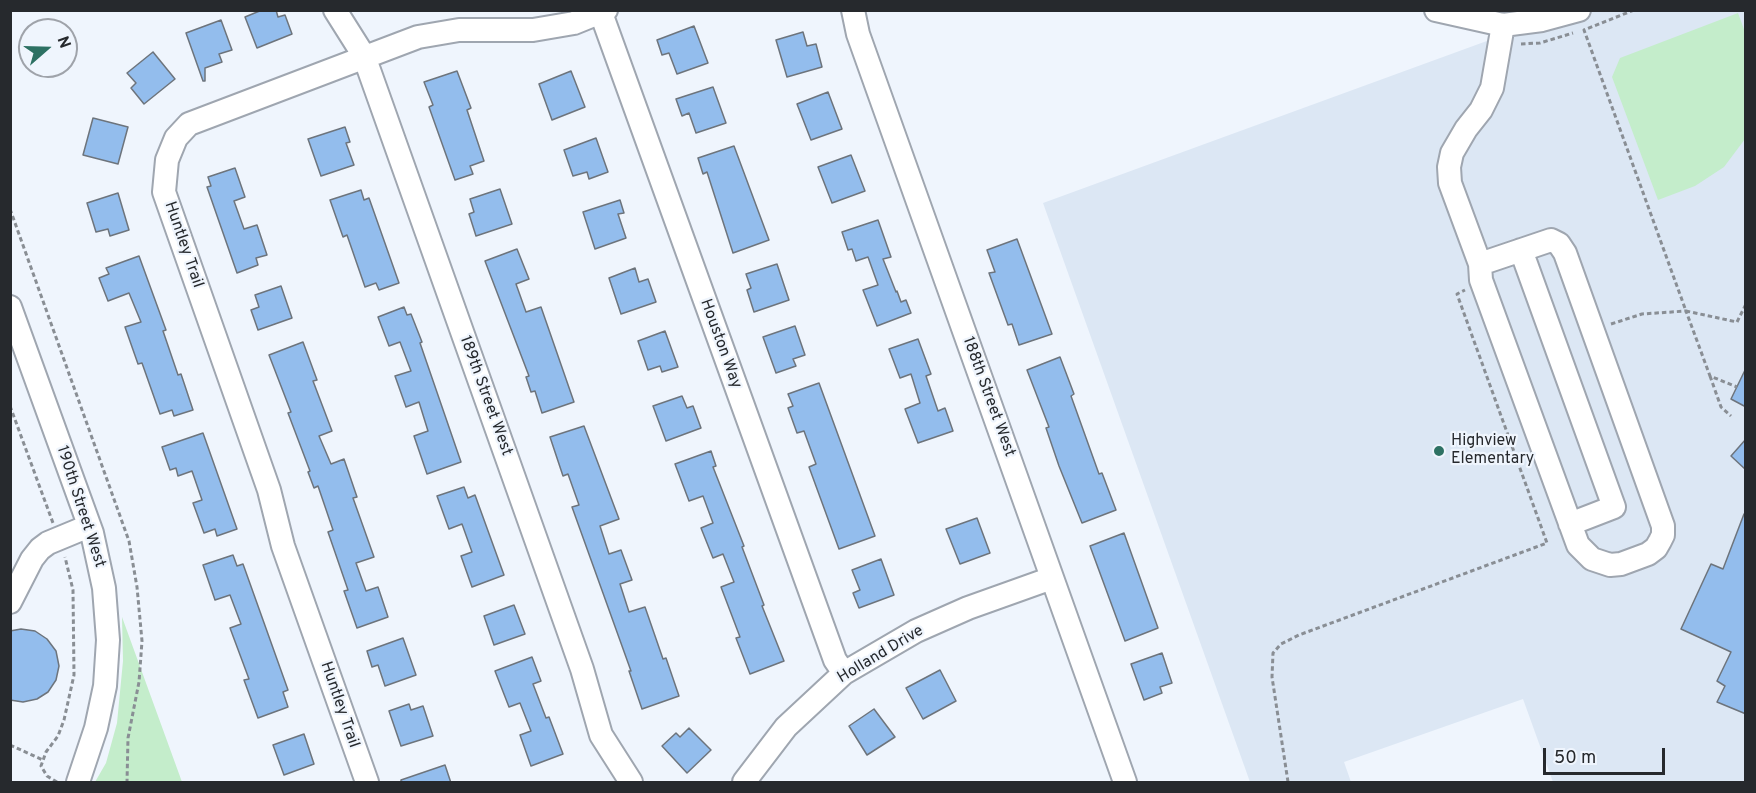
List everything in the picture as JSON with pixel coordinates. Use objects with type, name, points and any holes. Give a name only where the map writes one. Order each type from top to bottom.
[{"type":"street","name":"189th Street West","points":[[335,10],[364,56],[582,669],[601,735],[631,783]]},
{"type":"street","name":"188th Street West","points":[[853,10],[858,34],[1125,783]]},
{"type":"street","points":[[1436,10],[1501,35],[1542,20],[1581,20]]},
{"type":"street","name":"Huntley Trail","points":[[367,783],[283,546],[269,490],[164,192],[167,160],[176,138],[189,124],[418,37],[459,30],[533,30],[574,23],[603,12]]},
{"type":"street","name":"Houston Way","points":[[603,12],[835,660],[844,674]]},
{"type":"street","points":[[1480,264],[1551,240],[1559,244],[1565,253],[1659,516],[1663,535],[1656,548],[1648,554],[1621,564],[1610,565],[1592,559],[1578,545],[1481,280],[1480,264],[1450,183],[1449,167],[1452,153],[1481,110],[1492,88],[1501,35]]},
{"type":"street","points":[[1521,250],[1614,507],[1570,524]]},
{"type":"street","name":"190th Street West","points":[[10,308],[89,526],[99,556],[104,588],[107,615],[107,661],[96,728],[78,783]]},
{"type":"street","points":[[10,602],[32,559],[40,549],[59,538],[89,526]]},
{"type":"street","name":"Holland Drive","points":[[744,783],[786,727],[844,674],[916,631],[968,608],[1052,578]]},
{"type":"path","points":[[1501,35],[1540,43],[1581,20],[1634,10]]},
{"type":"path","points":[[1581,20],[1721,407],[1731,416]]},
{"type":"path","points":[[1288,783],[1272,677],[1273,653],[1281,644],[1299,635],[1547,543],[1457,294],[1470,287]]},
{"type":"path","points":[[1592,330],[1642,314],[1686,311],[1737,322],[1746,304]]},
{"type":"path","points":[[1710,376],[1737,387]]},
{"type":"path","points":[[10,406],[59,538],[73,590],[74,675],[64,720],[41,766],[57,783]]},
{"type":"path","points":[[10,745],[43,760]]},
{"type":"shaded area","name":"Highview Elementary","points":[[1569,11],[1745,11],[1745,782],[1553,782],[1523,699],[1344,762],[1351,782],[1250,782],[1043,203]]},
{"type":"green space","points":[[1738,13],[1745,32],[1745,139],[1724,167],[1695,186],[1658,200],[1612,77],[1620,58]]},
{"type":"green space","points":[[122,617],[182,782],[95,782],[106,763],[117,723],[123,661]]},
{"type":"building","points":[[262,10],[276,10],[278,17],[285,15],[292,34],[257,48],[245,17]]},
{"type":"building","points":[[221,20],[232,50],[219,54],[222,62],[205,68],[205,81],[203,81],[186,33]]},
{"type":"building","points":[[694,26],[708,63],[677,74],[669,53],[662,55],[657,40]]},
{"type":"building","points":[[803,32],[807,46],[816,44],[822,67],[787,77],[776,40]]},
{"type":"building","points":[[153,52],[175,79],[144,104],[131,88],[136,83],[127,73]]},
{"type":"building","points":[[457,71],[471,108],[467,110],[484,161],[470,166],[473,174],[455,180],[429,107],[433,105],[424,82]]},
{"type":"building","points":[[571,71],[585,107],[552,120],[539,84]]},
{"type":"building","points":[[713,87],[726,123],[696,133],[689,113],[682,116],[676,99]]},
{"type":"building","points":[[828,92],[842,129],[811,140],[797,104]]},
{"type":"building","points":[[93,118],[128,127],[118,164],[83,155]]},
{"type":"building","points":[[345,127],[350,142],[346,143],[354,165],[321,176],[308,139]]},
{"type":"building","points":[[596,138],[608,172],[589,179],[587,172],[573,176],[564,150]]},
{"type":"building","points":[[734,146],[769,240],[733,253],[707,172],[703,174],[698,158]]},
{"type":"building","points":[[851,155],[865,191],[832,203],[818,167]]},
{"type":"building","points":[[235,168],[245,197],[234,201],[244,229],[257,225],[267,255],[256,258],[258,265],[237,273],[207,187],[211,186],[208,177]]},
{"type":"building","points":[[500,189],[512,224],[476,236],[469,214],[474,212],[470,199]]},
{"type":"building","points":[[361,190],[364,200],[369,198],[399,283],[379,290],[376,283],[365,287],[347,235],[343,237],[330,200]]},
{"type":"building","points":[[118,193],[129,230],[110,236],[108,229],[96,232],[87,203]]},
{"type":"building","points":[[620,200],[624,213],[618,214],[626,238],[595,249],[583,212]]},
{"type":"building","points":[[878,220],[891,257],[883,259],[901,302],[906,300],[911,313],[877,326],[863,290],[878,285],[868,257],[856,261],[852,249],[848,250],[842,232]]},
{"type":"building","points":[[1017,239],[1052,334],[1019,345],[1012,324],[1008,325],[989,273],[995,272],[987,250]]},
{"type":"building","points":[[517,249],[529,279],[516,284],[526,312],[541,307],[574,402],[542,413],[535,391],[531,392],[526,377],[529,376],[485,261]]},
{"type":"building","points":[[139,256],[166,330],[163,331],[178,375],[181,374],[193,410],[174,416],[172,410],[160,414],[142,363],[138,364],[125,327],[141,322],[129,293],[108,301],[99,278],[109,274],[106,268]]},
{"type":"building","points":[[777,264],[789,300],[754,312],[747,290],[751,288],[746,274]]},
{"type":"building","points":[[635,268],[639,282],[648,279],[656,302],[621,314],[609,278]]},
{"type":"building","points":[[281,286],[292,318],[258,330],[251,310],[259,307],[255,295]]},
{"type":"building","points":[[404,307],[407,315],[411,314],[422,342],[420,343],[461,462],[427,474],[414,436],[428,431],[419,402],[406,407],[395,376],[411,371],[400,342],[389,346],[378,317]]},
{"type":"building","points":[[795,326],[805,355],[793,359],[796,366],[776,373],[763,337]]},
{"type":"building","points":[[665,331],[678,367],[662,372],[660,366],[648,370],[638,341]]},
{"type":"building","points":[[918,339],[931,374],[926,376],[938,411],[945,408],[953,431],[918,443],[905,409],[920,403],[911,374],[900,378],[889,349]]},
{"type":"building","points":[[303,342],[317,380],[313,381],[332,431],[319,436],[331,464],[344,459],[357,497],[353,498],[374,557],[356,563],[366,591],[378,587],[388,617],[357,628],[344,591],[348,590],[328,532],[333,530],[318,486],[314,488],[308,472],[310,471],[288,413],[291,412],[269,355]]},
{"type":"building","points":[[1060,357],[1074,394],[1071,396],[1099,474],[1102,473],[1116,510],[1082,523],[1059,466],[1046,428],[1049,427],[1027,370]]},
{"type":"building","points":[[1746,368],[1746,407],[1731,399]]},
{"type":"building","points":[[819,383],[875,536],[839,549],[809,467],[816,464],[804,431],[797,433],[788,408],[793,406],[788,394]]},
{"type":"building","points":[[682,396],[687,408],[693,406],[701,428],[666,441],[653,406]]},
{"type":"building","points":[[584,426],[619,519],[600,526],[609,554],[621,550],[632,580],[620,584],[629,612],[645,607],[679,696],[642,709],[629,671],[631,671],[572,507],[579,505],[568,474],[563,476],[550,437]]},
{"type":"building","points":[[203,433],[237,529],[217,536],[215,529],[204,533],[193,503],[202,500],[192,471],[178,476],[176,468],[170,470],[162,447]]},
{"type":"building","points":[[1746,439],[1746,470],[1731,456]]},
{"type":"building","points":[[711,451],[716,466],[713,467],[744,546],[742,547],[764,605],[762,606],[784,661],[750,674],[736,638],[740,637],[721,587],[734,582],[723,554],[713,558],[701,528],[713,523],[703,496],[689,501],[675,464]]},
{"type":"building","points":[[464,487],[468,498],[475,495],[504,575],[472,587],[461,556],[472,552],[462,524],[449,529],[437,496]]},
{"type":"building","points":[[1744,514],[1746,514],[1746,714],[1717,702],[1725,686],[1717,681],[1731,652],[1681,629],[1711,564],[1723,569]]},
{"type":"building","points":[[977,518],[990,553],[960,564],[946,529]]},
{"type":"building","points":[[1124,533],[1158,628],[1125,641],[1090,546]]},
{"type":"building","points":[[233,555],[237,566],[243,564],[288,690],[283,692],[288,707],[258,718],[244,680],[249,679],[230,628],[241,624],[230,595],[215,600],[203,565]]},
{"type":"building","points":[[881,559],[894,595],[859,608],[853,593],[860,590],[852,570]]},
{"type":"building","points":[[514,605],[525,634],[494,645],[484,616]]},
{"type":"building","points":[[21,629],[35,631],[47,639],[56,651],[59,666],[56,680],[48,692],[37,699],[23,702],[10,700],[10,631]]},
{"type":"building","points":[[403,638],[416,675],[385,686],[378,665],[372,667],[367,651]]},
{"type":"building","points":[[1162,653],[1172,683],[1160,687],[1162,693],[1144,700],[1131,664]]},
{"type":"building","points":[[532,657],[541,681],[533,684],[563,754],[531,766],[520,735],[531,731],[520,703],[509,707],[495,671]]},
{"type":"building","points":[[940,670],[956,701],[923,719],[906,688]]},
{"type":"building","points":[[409,704],[411,710],[423,706],[433,736],[401,746],[389,711]]},
{"type":"building","points":[[874,709],[895,737],[867,755],[849,726]]},
{"type":"building","points":[[689,728],[711,750],[687,773],[662,746],[676,733],[680,737]]},
{"type":"building","points":[[304,734],[314,764],[284,775],[273,745]]},
{"type":"building","points":[[445,765],[451,783],[401,783],[401,780]]},
{"type":"place","name":"Highview Elementary","points":[[1439,451]]}]
